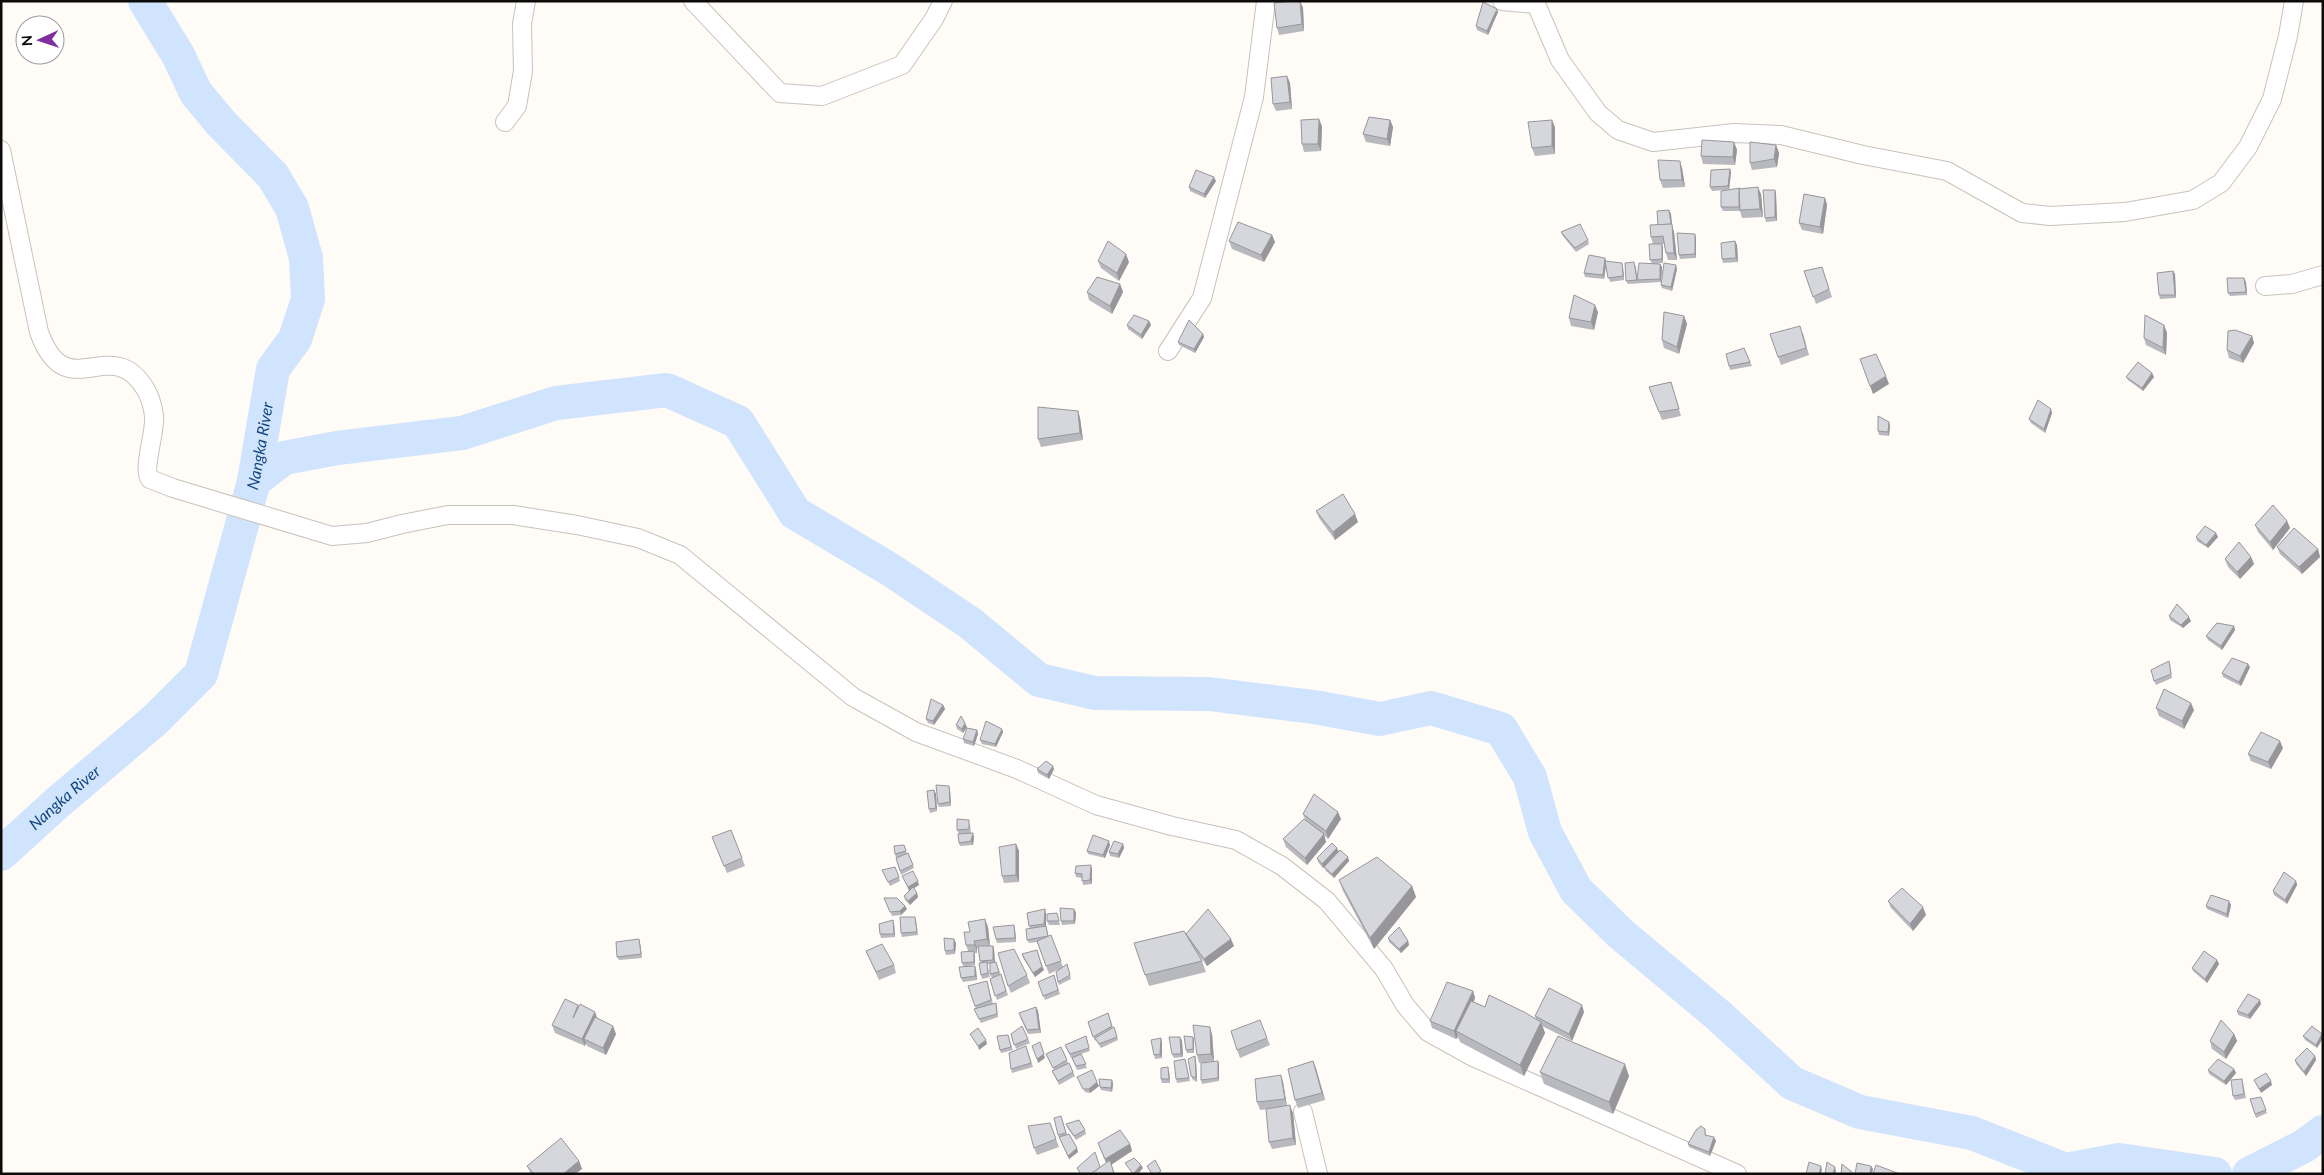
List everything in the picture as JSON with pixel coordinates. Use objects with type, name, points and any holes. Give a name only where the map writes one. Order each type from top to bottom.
[{"type":"street","points":[[505,122],[517,106],[523,71],[522,24],[526,1]]},
{"type":"street","points":[[693,1],[780,93],[822,96],[902,65],[934,19],[943,1]]},
{"type":"street","points":[[1168,351],[1202,298],[1254,97],[1266,1]]},
{"type":"street","points":[[1502,1],[1535,3],[1560,60],[1598,113],[1618,130],[1653,142],[1734,133],[1781,135],[1863,155],[1947,171],[2022,212],[2050,216],[2125,212],[2193,200],[2221,183],[2248,147],[2272,99],[2288,36],[2294,1]]},
{"type":"street","points":[[1,150],[39,332],[45,349],[63,367],[78,370],[112,364],[124,367],[139,380],[146,391],[154,415],[148,476],[173,488],[302,525],[332,536],[367,533],[448,515],[513,515],[638,538],[680,555],[853,697],[916,732],[1017,769],[1096,805],[1172,826],[1236,840],[1282,866],[1327,901],[1384,969],[1406,1004],[1428,1032],[1471,1056],[1737,1174]]},
{"type":"street","points":[[2265,286],[2292,284],[2323,275]]},
{"type":"street","points":[[1303,1112],[1318,1174]]},
{"type":"building","points":[[1300,1],[1302,24],[1277,28],[1274,3]]},
{"type":"building","points":[[1483,2],[1497,9],[1487,31],[1476,26]]},
{"type":"building","points":[[1287,76],[1290,102],[1273,104],[1271,78]]},
{"type":"building","points":[[1369,117],[1390,120],[1387,139],[1363,134]]},
{"type":"building","points":[[1319,119],[1318,144],[1302,144],[1301,120]]},
{"type":"building","points":[[1552,120],[1552,146],[1532,148],[1528,122]]},
{"type":"building","points":[[1702,140],[1734,142],[1733,157],[1701,156]]},
{"type":"building","points":[[1750,142],[1776,145],[1774,159],[1750,163]]},
{"type":"building","points":[[1658,160],[1680,161],[1682,180],[1660,180]]},
{"type":"building","points":[[1730,169],[1728,186],[1710,187],[1711,170]]},
{"type":"building","points":[[1196,170],[1214,177],[1204,194],[1189,187]]},
{"type":"building","points":[[1758,187],[1760,209],[1740,210],[1739,189]]},
{"type":"building","points":[[1740,188],[1739,207],[1721,207],[1721,191]]},
{"type":"building","points":[[1763,190],[1775,190],[1775,217],[1765,218]]},
{"type":"building","points":[[1804,194],[1825,198],[1820,227],[1799,223]]},
{"type":"building","points":[[1669,210],[1671,224],[1658,225],[1657,211]]},
{"type":"building","points":[[1238,222],[1272,235],[1261,255],[1229,241]]},
{"type":"building","points":[[1580,224],[1588,240],[1575,248],[1561,232]]},
{"type":"building","points":[[1672,224],[1674,253],[1666,253],[1663,236],[1651,237],[1650,225]]},
{"type":"building","points":[[1677,233],[1695,234],[1695,254],[1679,255]]},
{"type":"building","points":[[1108,241],[1126,254],[1117,273],[1098,261]]},
{"type":"building","points":[[1735,241],[1736,258],[1722,259],[1721,243]]},
{"type":"building","points":[[1649,244],[1662,244],[1662,259],[1650,260]]},
{"type":"building","points":[[1589,255],[1605,258],[1603,275],[1584,273]]},
{"type":"building","points":[[1605,261],[1622,263],[1623,276],[1608,278]]},
{"type":"building","points":[[1634,262],[1637,280],[1626,281],[1625,263]]},
{"type":"building","points":[[1639,263],[1660,264],[1660,279],[1637,280]]},
{"type":"building","points":[[1664,263],[1676,265],[1671,287],[1661,285]]},
{"type":"building","points":[[1822,267],[1829,289],[1813,297],[1804,271]]},
{"type":"building","points":[[2173,271],[2175,295],[2159,295],[2157,273]]},
{"type":"building","points":[[1097,277],[1120,284],[1110,306],[1087,292]]},
{"type":"building","points":[[2227,278],[2244,278],[2246,292],[2228,293]]},
{"type":"building","points":[[1574,295],[1595,305],[1591,322],[1569,318]]},
{"type":"building","points":[[1664,312],[1684,316],[1677,347],[1662,340]]},
{"type":"building","points":[[1134,315],[1149,321],[1141,335],[1127,325]]},
{"type":"building","points":[[2145,315],[2164,325],[2163,348],[2144,338]]},
{"type":"building","points":[[1189,320],[1203,334],[1194,349],[1178,342]]},
{"type":"building","points":[[1800,326],[1806,348],[1778,357],[1770,334]]},
{"type":"building","points":[[2235,330],[2252,336],[2240,356],[2227,350],[2228,331]]},
{"type":"building","points":[[1744,348],[1750,362],[1729,366],[1726,354]]},
{"type":"building","points":[[1876,354],[1886,376],[1870,386],[1860,359]]},
{"type":"building","points":[[2138,362],[2152,373],[2142,388],[2126,377]]},
{"type":"building","points":[[1671,382],[1679,409],[1659,412],[1649,387]]},
{"type":"building","points":[[2038,400],[2051,409],[2044,429],[2029,419]]},
{"type":"building","points":[[1038,407],[1078,411],[1080,433],[1038,439]]},
{"type":"building","points":[[1878,416],[1889,422],[1888,432],[1878,431]]},
{"type":"building","points":[[1343,494],[1355,514],[1333,532],[1316,511]]},
{"type":"building","points":[[2273,505],[2287,521],[2270,542],[2255,525]]},
{"type":"building","points":[[2205,526],[2216,533],[2206,545],[2196,537]]},
{"type":"building","points":[[2294,528],[2318,549],[2299,567],[2277,547]]},
{"type":"building","points":[[2239,542],[2251,557],[2237,572],[2225,559]]},
{"type":"building","points":[[2177,604],[2189,617],[2181,625],[2169,616]]},
{"type":"building","points":[[2217,623],[2234,626],[2221,646],[2206,636]]},
{"type":"building","points":[[2232,658],[2248,664],[2239,682],[2222,673]]},
{"type":"building","points":[[2169,661],[2171,674],[2154,681],[2151,670]]},
{"type":"building","points":[[2164,689],[2191,703],[2182,721],[2156,708]]},
{"type":"building","points":[[931,699],[943,705],[933,721],[926,719]]},
{"type":"building","points":[[961,716],[965,723],[962,729],[956,725]]},
{"type":"building","points":[[986,721],[1002,729],[995,744],[980,740]]},
{"type":"building","points":[[967,728],[977,730],[973,742],[963,739]]},
{"type":"building","points":[[2261,732],[2280,741],[2268,762],[2248,754]]},
{"type":"building","points":[[1046,761],[1053,766],[1047,775],[1037,769]]},
{"type":"building","points":[[936,785],[949,786],[950,802],[938,804]]},
{"type":"building","points":[[934,790],[936,808],[929,809],[927,791]]},
{"type":"building","points":[[1314,794],[1338,812],[1326,831],[1303,814]]},
{"type":"building","points":[[957,819],[969,820],[969,829],[957,830]]},
{"type":"building","points":[[1304,819],[1324,834],[1305,858],[1283,839]]},
{"type":"building","points":[[731,830],[742,858],[724,866],[712,837]]},
{"type":"building","points":[[973,833],[971,841],[959,843],[958,834]]},
{"type":"building","points":[[1093,835],[1109,841],[1103,855],[1087,851]]},
{"type":"building","points":[[1114,841],[1123,844],[1118,854],[1109,852]]},
{"type":"building","points":[[1332,843],[1337,848],[1322,864],[1317,858]]},
{"type":"building","points":[[1016,844],[1016,875],[1002,876],[999,847]]},
{"type":"building","points":[[904,845],[906,851],[895,854],[894,846]]},
{"type":"building","points":[[1340,850],[1348,857],[1332,874],[1324,867]]},
{"type":"building","points":[[908,853],[913,865],[900,871],[896,858]]},
{"type":"building","points":[[1377,857],[1412,886],[1370,938],[1339,880]]},
{"type":"building","points":[[1091,865],[1090,880],[1082,881],[1082,874],[1075,873],[1076,866]]},
{"type":"building","points":[[895,867],[899,877],[888,882],[882,870]]},
{"type":"building","points":[[913,871],[918,881],[908,887],[902,876]]},
{"type":"building","points":[[2284,872],[2296,881],[2285,900],[2273,891]]},
{"type":"building","points":[[913,887],[917,893],[908,901],[904,896]]},
{"type":"building","points":[[1902,888],[1923,907],[1910,924],[1888,901]]},
{"type":"building","points":[[2211,895],[2229,901],[2227,914],[2206,906]]},
{"type":"building","points":[[884,898],[897,898],[905,906],[900,911],[890,912]]},
{"type":"building","points":[[1060,908],[1074,909],[1074,921],[1061,921]]},
{"type":"building","points":[[1045,909],[1044,924],[1029,926],[1027,913]]},
{"type":"building","points":[[1208,909],[1231,939],[1204,959],[1186,934]]},
{"type":"building","points":[[1057,913],[1059,921],[1047,921],[1047,914]]},
{"type":"building","points":[[900,917],[915,917],[917,932],[901,933]]},
{"type":"building","points":[[985,919],[987,939],[974,941],[975,945],[966,945],[964,932],[970,932],[968,922]]},
{"type":"building","points":[[893,920],[894,934],[880,934],[879,924]]},
{"type":"building","points":[[1014,925],[1015,938],[996,939],[993,927]]},
{"type":"building","points":[[1046,926],[1048,936],[1027,940],[1026,929]]},
{"type":"building","points":[[1399,927],[1408,941],[1399,949],[1388,938]]},
{"type":"building","points":[[1184,931],[1202,961],[1145,975],[1134,943]]},
{"type":"building","points":[[1051,935],[1061,961],[1046,966],[1037,941]]},
{"type":"building","points":[[944,938],[954,939],[954,950],[945,951]]},
{"type":"building","points":[[639,939],[641,954],[617,957],[616,942]]},
{"type":"building","points":[[882,944],[894,965],[876,972],[866,951]]},
{"type":"building","points":[[978,946],[993,946],[993,960],[980,961]]},
{"type":"building","points":[[1014,949],[1027,975],[1008,986],[998,953]]},
{"type":"building","points":[[1037,950],[1042,967],[1033,973],[1022,954]]},
{"type":"building","points":[[974,951],[974,962],[962,963],[961,952]]},
{"type":"building","points":[[2204,951],[2217,960],[2205,979],[2192,968]]},
{"type":"building","points":[[987,962],[988,973],[981,975],[979,963]]},
{"type":"building","points":[[996,962],[999,972],[990,974],[990,963]]},
{"type":"building","points":[[1067,964],[1070,975],[1058,982],[1056,972]]},
{"type":"building","points":[[975,966],[975,976],[961,978],[959,967]]},
{"type":"building","points":[[1001,974],[1006,991],[995,996],[990,979]]},
{"type":"building","points":[[1054,975],[1058,990],[1043,996],[1038,982]]},
{"type":"building","points":[[987,981],[991,1000],[975,1006],[968,986]]},
{"type":"building","points":[[1447,982],[1473,991],[1454,1031],[1430,1021]]},
{"type":"building","points":[[1549,988],[1582,1005],[1569,1034],[1535,1016]]},
{"type":"building","points":[[2248,994],[2260,1000],[2248,1015],[2237,1011]]},
{"type":"building","points":[[1489,995],[1541,1022],[1520,1065],[1456,1031],[1471,1001],[1485,1007]]},
{"type":"building","points":[[565,999],[578,1005],[573,1018],[580,1004],[595,1012],[582,1039],[552,1025]]},
{"type":"building","points":[[996,1003],[997,1014],[979,1019],[974,1009]]},
{"type":"building","points":[[1036,1007],[1039,1029],[1027,1030],[1019,1013]]},
{"type":"building","points":[[1108,1013],[1112,1026],[1093,1037],[1088,1022]]},
{"type":"building","points":[[595,1017],[613,1026],[603,1048],[584,1039]]},
{"type":"building","points":[[1260,1020],[1267,1038],[1237,1050],[1231,1031]]},
{"type":"building","points":[[2221,1020],[2234,1034],[2224,1052],[2210,1041]]},
{"type":"building","points":[[1193,1025],[1210,1027],[1211,1054],[1197,1055]]},
{"type":"building","points":[[1022,1026],[1028,1039],[1014,1045],[1011,1034]]},
{"type":"building","points":[[2312,1026],[2322,1034],[2316,1045],[2303,1036]]},
{"type":"building","points":[[1114,1027],[1117,1037],[1099,1044],[1095,1038]]},
{"type":"building","points":[[978,1028],[986,1040],[978,1046],[970,1034]]},
{"type":"building","points":[[1008,1035],[1011,1047],[1000,1050],[997,1036]]},
{"type":"building","points":[[1086,1036],[1089,1048],[1070,1054],[1065,1045]]},
{"type":"building","points":[[1184,1036],[1193,1037],[1193,1049],[1186,1050]]},
{"type":"building","points":[[1558,1036],[1625,1064],[1609,1102],[1540,1072]]},
{"type":"building","points":[[1169,1037],[1180,1037],[1181,1054],[1172,1054]]},
{"type":"building","points":[[1161,1038],[1160,1054],[1154,1055],[1151,1040]]},
{"type":"building","points":[[1040,1042],[1044,1054],[1037,1059],[1032,1046]]},
{"type":"building","points":[[1026,1046],[1031,1063],[1011,1069],[1009,1053]]},
{"type":"building","points":[[1061,1047],[1067,1060],[1053,1068],[1046,1054]]},
{"type":"building","points":[[2307,1048],[2315,1056],[2304,1072],[2295,1060]]},
{"type":"building","points":[[1081,1054],[1086,1064],[1076,1066],[1072,1058]]},
{"type":"building","points":[[1195,1056],[1196,1078],[1191,1076],[1188,1059]]},
{"type":"building","points":[[1185,1059],[1189,1078],[1176,1079],[1174,1061]]},
{"type":"building","points":[[2218,1059],[2234,1069],[2224,1081],[2208,1070]]},
{"type":"building","points":[[1218,1061],[1218,1078],[1201,1080],[1201,1063]]},
{"type":"building","points":[[1313,1061],[1322,1093],[1295,1100],[1288,1069]]},
{"type":"building","points":[[1069,1063],[1073,1072],[1058,1081],[1052,1071]]},
{"type":"building","points":[[1168,1067],[1169,1079],[1161,1079],[1161,1068]]},
{"type":"building","points":[[1092,1070],[1097,1082],[1089,1089],[1083,1089],[1077,1077]]},
{"type":"building","points":[[2266,1073],[2271,1081],[2259,1089],[2254,1080]]},
{"type":"building","points":[[1281,1075],[1285,1099],[1257,1102],[1255,1079]]},
{"type":"building","points":[[1099,1079],[1112,1080],[1111,1088],[1100,1087]]},
{"type":"building","points":[[2242,1079],[2244,1094],[2233,1096],[2231,1080]]},
{"type":"building","points":[[2261,1097],[2266,1110],[2255,1114],[2250,1099]]},
{"type":"building","points":[[1290,1105],[1293,1138],[1269,1142],[1266,1109]]},
{"type":"building","points":[[1061,1116],[1066,1133],[1058,1135],[1054,1118]]},
{"type":"building","points":[[1079,1120],[1085,1130],[1074,1136],[1066,1124]]},
{"type":"building","points":[[1050,1123],[1056,1139],[1034,1148],[1028,1126]]},
{"type":"building","points":[[1701,1126],[1705,1129],[1705,1135],[1714,1137],[1709,1152],[1688,1144],[1696,1130]]},
{"type":"building","points":[[1120,1130],[1130,1144],[1105,1159],[1098,1143]]},
{"type":"building","points":[[1069,1134],[1077,1148],[1068,1156],[1059,1137]]},
{"type":"building","points":[[561,1138],[579,1161],[563,1174],[534,1174],[527,1166]]},
{"type":"building","points":[[1095,1152],[1100,1167],[1091,1174],[1081,1174],[1077,1168]]},
{"type":"building","points":[[1134,1158],[1141,1165],[1133,1174],[1125,1163]]},
{"type":"building","points":[[1110,1160],[1114,1174],[1091,1174]]},
{"type":"building","points":[[1155,1160],[1161,1171],[1157,1174],[1152,1174],[1147,1166]]},
{"type":"building","points":[[1809,1162],[1821,1166],[1819,1174],[1806,1174]]},
{"type":"building","points":[[1827,1162],[1835,1167],[1833,1174],[1825,1174]]},
{"type":"building","points":[[1857,1163],[1871,1166],[1870,1174],[1855,1174]]},
{"type":"building","points":[[1842,1164],[1852,1172],[1852,1174],[1841,1174]]},
{"type":"building","points":[[1876,1165],[1900,1174],[1873,1174]]},
{"type":"waterway","name":"Nangka River","points":[[1,854],[57,803],[155,720],[201,674],[254,481],[273,369],[295,339],[308,299],[306,258],[292,208],[273,176],[221,123],[196,93],[178,55],[145,1]]},
{"type":"waterway","points":[[254,481],[284,458],[337,448],[462,433],[556,403],[667,390],[738,422],[795,513],[891,570],[970,623],[1039,680],[1095,693],[1209,694],[1314,707],[1380,719],[1431,708],[1501,729],[1530,777],[1545,832],[1576,890],[1621,934],[1718,1015],[1792,1083],[1860,1112],[1972,1133],[2066,1170],[2119,1160],[2215,1174]]},
{"type":"waterway","points":[[2249,1174],[2304,1146],[2323,1132]]}]
